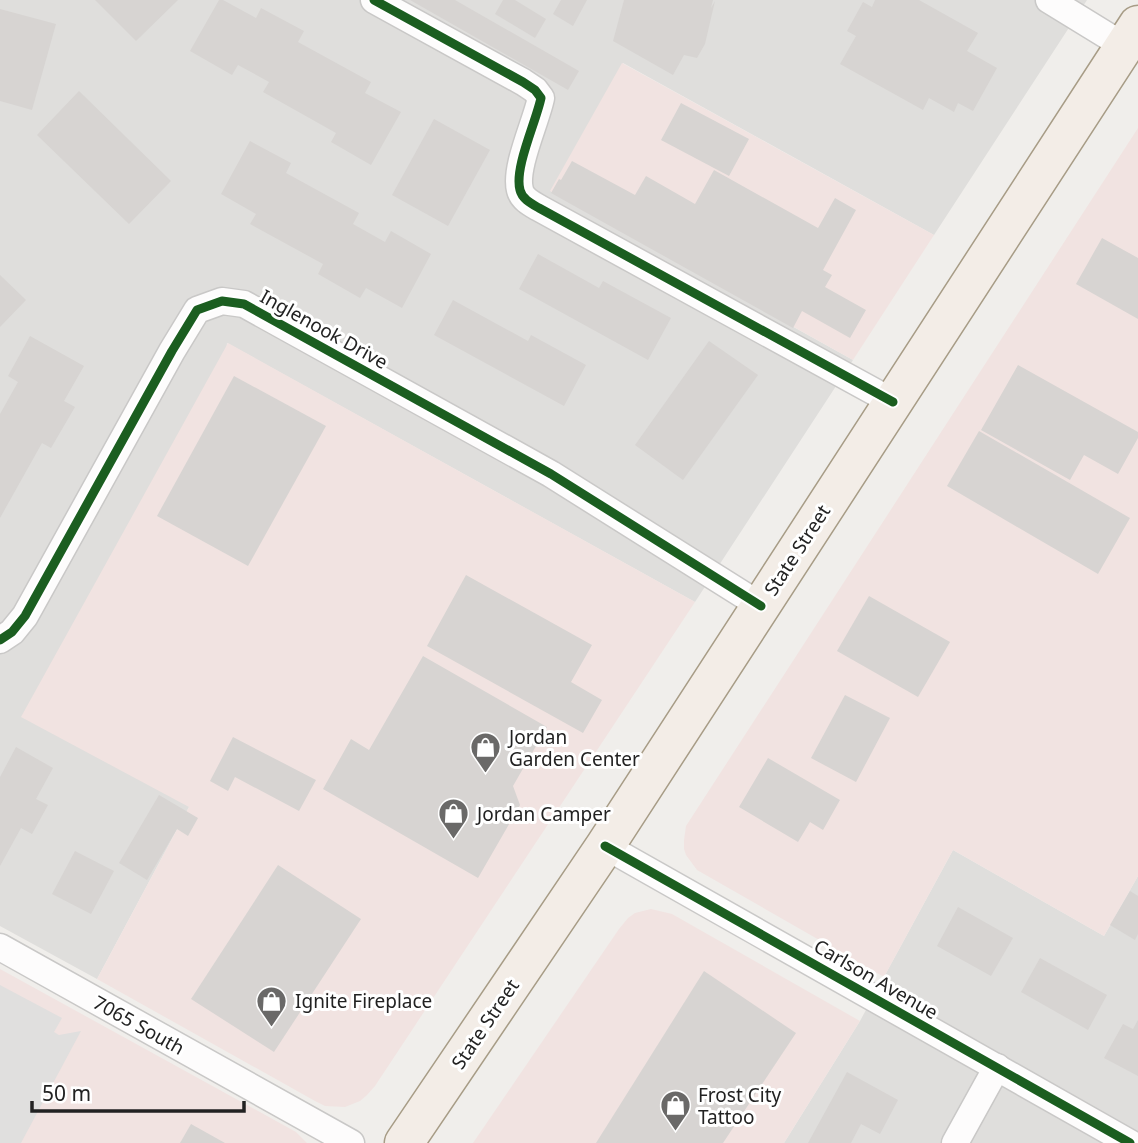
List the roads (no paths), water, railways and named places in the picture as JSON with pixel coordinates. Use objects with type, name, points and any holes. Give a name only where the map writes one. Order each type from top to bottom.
[{"type":"main road","name":"State Street","points":[[404,1143],[605,846],[1131,35]]},
{"type":"street","points":[[374,0],[535,90],[541,98],[523,153],[520,173],[520,190],[525,199],[893,402]]},
{"type":"street","points":[[1049,0],[1131,35]]},
{"type":"street","name":"Inglenook Drive","points":[[0,640],[12,632],[25,616],[197,310],[222,301],[244,304],[551,474],[761,606]]},
{"type":"street","name":"Carlson Avenue","points":[[605,846],[1130,1143]]},
{"type":"street","name":"7065 South","points":[[0,947],[351,1143]]},
{"type":"street","points":[[956,1143],[997,1067]]},
{"type":"place","name":"Jordan Garden Center","points":[[486,775]]},
{"type":"place","name":"Jordan Camper","points":[[454,841]]},
{"type":"place","name":"Ignite Fireplace","points":[[272,1028]]},
{"type":"place","name":"Frost City Tattoo","points":[[675,1133]]}]
